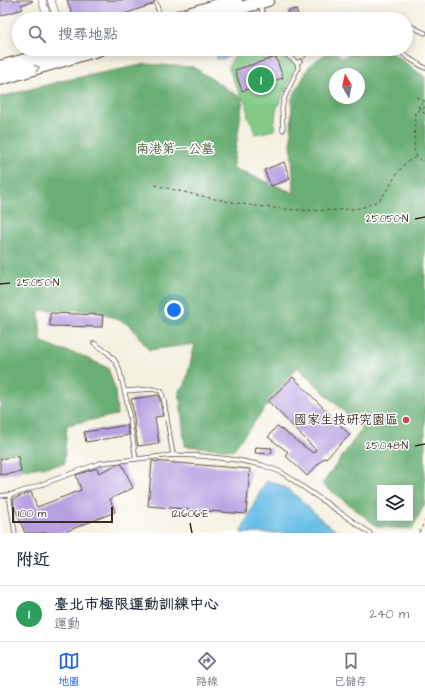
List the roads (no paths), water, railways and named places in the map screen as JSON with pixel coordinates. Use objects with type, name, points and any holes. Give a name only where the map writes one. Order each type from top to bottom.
[{"type":"main road","points":[[195,12],[236,0]]},
{"type":"main road","points":[[227,12],[264,1]]},
{"type":"main road","points":[[0,68],[50,56]]},
{"type":"main road","points":[[0,79],[55,56]]},
{"type":"street","points":[[42,0],[46,12]]},
{"type":"street","points":[[51,0],[55,12]]},
{"type":"lane","points":[[264,1],[265,12]]},
{"type":"lane","points":[[156,3],[159,12]]},
{"type":"lane","points":[[413,27],[425,33]]},
{"type":"lane","points":[[283,130],[282,108],[284,99],[298,68],[299,62],[290,56]]},
{"type":"lane","points":[[406,56],[425,68]]},
{"type":"lane","points":[[94,343],[108,353],[116,361],[119,368],[125,391],[136,459]]},
{"type":"lane","points":[[125,391],[152,389],[161,391],[173,455]]},
{"type":"lane","points":[[0,496],[29,489],[100,463],[173,455],[202,456],[237,460],[262,465],[281,472],[370,533]]},
{"type":"lane","points":[[9,495],[15,533]]},
{"type":"water","points":[[216,56],[229,56],[225,58],[217,59]]},
{"type":"water","points":[[267,481],[276,483],[294,494],[332,528],[344,533],[242,533],[241,531]]},
{"type":"place","name":"臺北市極限運動訓練中心","points":[[261,80]]},
{"type":"place","name":"國家生技研究園區","points":[[406,420]]},
{"type":"park label","name":"南港第一公墓","points":[[175,149]]}]
